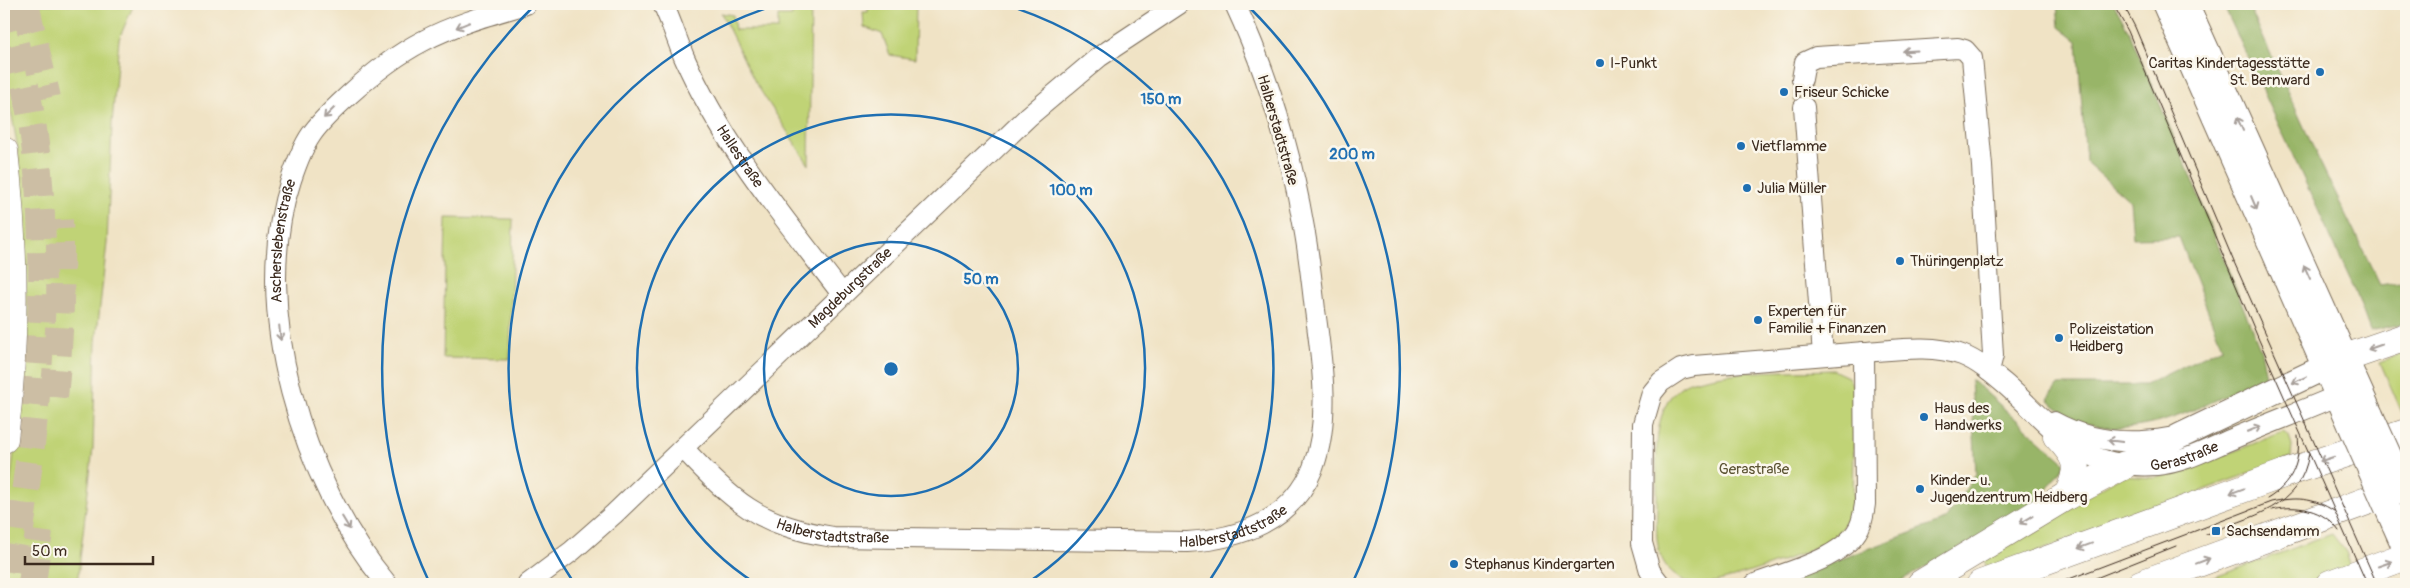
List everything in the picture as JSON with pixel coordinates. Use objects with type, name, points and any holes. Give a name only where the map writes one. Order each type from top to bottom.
[{"type":"highway","points":[[4,151],[10,203],[13,281],[12,349],[4,439]]},
{"type":"highway","points":[[2335,363],[2406,337]]},
{"type":"highway","points":[[1981,584],[2283,474],[2406,433]]},
{"type":"highway","points":[[2058,436],[2070,450],[2076,464],[2075,480],[2068,495]]},
{"type":"highway","points":[[1922,584],[2068,495],[2125,466]]},
{"type":"highway","points":[[2141,584],[2406,486]]},
{"type":"highway","points":[[2330,584],[2406,556]]},
{"type":"street","name":"Ascherslebenstraße","points":[[387,584],[343,517],[324,480],[292,396],[282,349],[277,304],[276,260],[279,225],[297,164],[311,136],[326,116],[375,71],[424,40],[482,17],[526,4]]},
{"type":"street","name":"Hallestraße","points":[[664,4],[684,57],[721,126],[772,203],[842,294]]},
{"type":"street","name":"Magdeburgstraße","points":[[528,584],[572,551],[614,514],[842,294],[1056,93],[1100,57],[1179,4]]},
{"type":"street","name":"Halberstadtstraße","points":[[683,448],[724,490],[761,517],[800,532],[833,537],[1187,542],[1229,537],[1266,522],[1280,514],[1295,498],[1315,461],[1321,431],[1322,373],[1304,228],[1283,136],[1253,46],[1235,4]]},
{"type":"street","points":[[2164,4],[2361,421],[2394,524],[2406,550]]},
{"type":"street","points":[[2186,4],[2335,363]]},
{"type":"street","points":[[1802,79],[1805,62],[1816,57],[1958,48],[1965,50],[1972,58],[1975,68],[1993,354],[1990,371]]},
{"type":"street","points":[[1804,107],[1823,355]]},
{"type":"street","name":"Gerastraße","points":[[1660,584],[1650,571],[1642,543],[1643,424],[1652,393],[1670,375],[1694,366],[1864,352],[1932,349],[1950,351],[1965,356],[1990,371],[2037,413],[2058,436],[2091,456],[2125,466],[2158,465],[2189,457],[2348,392]]},
{"type":"street","points":[[1755,584],[1829,556],[1852,538],[1861,525],[1866,504],[1864,352]]},
{"type":"street","name":"Gerastraße","points":[[2037,413],[2060,426],[2104,440],[2140,442],[2180,436],[2335,363]]},
{"type":"street","points":[[2361,421],[2406,494]]},
{"type":"street","points":[[2125,466],[2180,436]]},
{"type":"green space","points":[[4,4],[134,4],[119,39],[112,124],[107,243],[96,342],[93,448],[77,584],[4,584],[4,539],[25,356],[26,280],[23,207],[17,144],[4,71]]},
{"type":"green space","points":[[792,4],[811,4],[809,165],[755,82],[721,13],[733,15],[735,30],[778,30],[778,16],[792,16]]},
{"type":"green space","points":[[868,4],[916,4],[915,59],[890,55],[882,34],[864,27],[863,12],[868,12]]},
{"type":"green space","points":[[2057,4],[2114,4],[2129,32],[2185,163],[2261,351],[2266,376],[2214,401],[2156,423],[2127,428],[2099,427],[2073,418],[2048,399],[2058,385],[2145,385],[2222,347],[2179,237],[2133,238],[2130,201],[2086,162],[2077,41],[2059,27]]},
{"type":"green space","points":[[2223,4],[2248,4],[2318,158],[2380,285],[2406,281],[2406,323],[2370,331],[2355,290]]},
{"type":"green space","points":[[446,218],[513,219],[510,359],[443,358]]},
{"type":"green space","points":[[2406,352],[2406,422],[2380,362]]},
{"type":"green space","name":"Gerastraße","points":[[1833,370],[1848,377],[1855,389],[1853,500],[1844,524],[1834,536],[1809,550],[1745,574],[1696,584],[1678,577],[1668,568],[1659,552],[1657,532],[1657,440],[1662,416],[1671,397],[1684,384],[1727,374]]},
{"type":"green space","points":[[1971,379],[2065,463],[2040,500],[1989,532],[1895,584],[1775,584],[1945,520],[1976,474]]},
{"type":"green space","points":[[2283,432],[2289,436],[2292,445],[2291,458],[1988,570],[1983,558],[2121,476],[2156,478],[2187,470]]},
{"type":"green space","points":[[2332,534],[2346,552],[2351,568],[2304,584],[2196,584]]},
{"type":"tunnel","points":[[4,4],[22,73],[35,144],[42,254],[41,309],[34,420],[12,584]]},
{"type":"tunnel","points":[[25,4],[47,98]]},
{"type":"tunnel","points":[[1802,79],[1804,107]]},
{"type":"tunnel","points":[[54,397],[60,308],[59,220]]},
{"type":"tunnel","points":[[32,584],[39,531]]},
{"type":"tram line","points":[[2113,4],[2128,31],[2259,340],[2367,584]]},
{"type":"tram line","points":[[2123,4],[2135,27],[2234,262],[2377,584]]},
{"type":"tram line","points":[[2267,499],[2282,487],[2293,472],[2298,455],[2298,436]]},
{"type":"tram line","points":[[2206,534],[2256,515],[2271,508],[2285,498],[2296,487],[2304,472],[2309,453]]},
{"type":"tram line","points":[[2056,584],[2271,502],[2304,499],[2319,503],[2334,511]]},
{"type":"tram line","points":[[2272,510],[2281,508],[2309,510],[2326,518],[2339,531]]},
{"type":"tram line","points":[[2081,584],[2176,546]]},
{"type":"place","name":"I-Punkt","points":[[1600,63]]},
{"type":"place","name":"Caritas Kindertagesstätte St. Bernward","points":[[2320,72]]},
{"type":"place","name":"Friseur Schicke","points":[[1784,92]]},
{"type":"place","name":"Vietflamme","points":[[1741,146]]},
{"type":"place","name":"Julia Müller","points":[[1747,188]]},
{"type":"place","name":"Thüringenplatz","points":[[1900,261]]},
{"type":"place","name":"Experten für Familie + Finanzen","points":[[1758,320]]},
{"type":"place","name":"Polizeistation Heidberg","points":[[2059,338]]},
{"type":"place","name":"Haus des Handwerks","points":[[1924,417]]},
{"type":"place","name":"Kinder- u. Jugendzentrum Heidberg","points":[[1920,489]]},
{"type":"place","name":"Sachsendamm","points":[[2216,531]]},
{"type":"place","name":"Stephanus Kindergarten","points":[[1454,564]]}]
